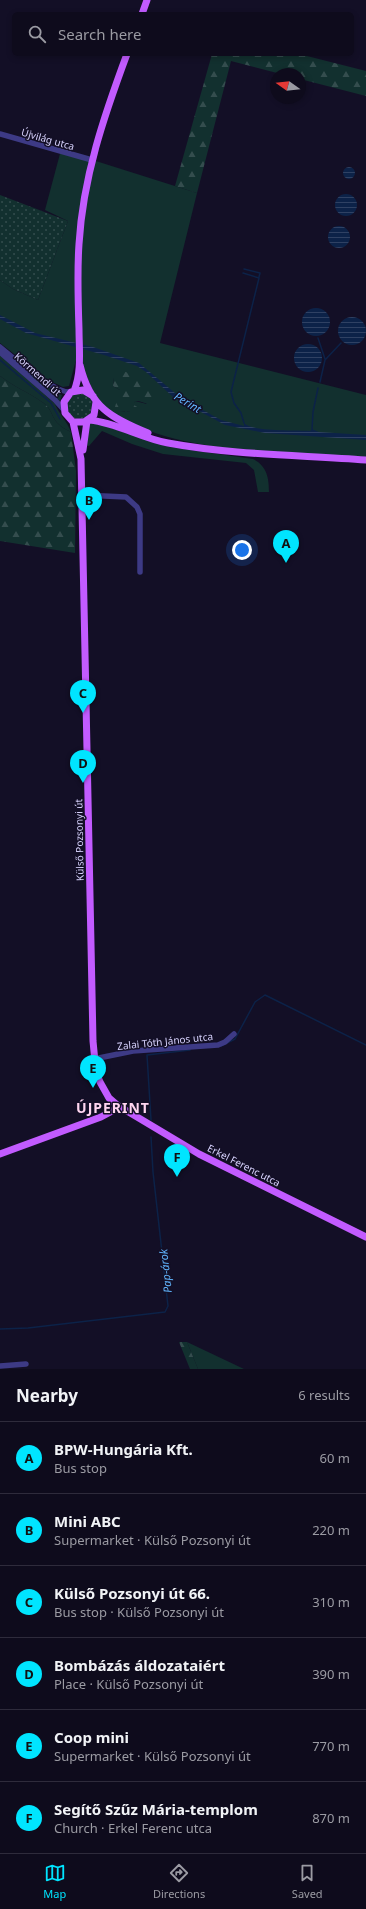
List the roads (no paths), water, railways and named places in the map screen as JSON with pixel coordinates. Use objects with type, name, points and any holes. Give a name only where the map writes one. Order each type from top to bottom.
[{"type":"main road","points":[[143,12],[148,0]]},
{"type":"main road","points":[[126,56],[106,112],[92,160],[80,227],[78,264],[78,379],[72,392],[65,399],[64,410],[68,418],[73,422],[78,423],[88,420],[103,422],[158,441],[188,446],[239,452],[366,460]]},
{"type":"main road","points":[[79,360],[94,399],[95,412],[88,420],[83,440],[82,472]]},
{"type":"main road","points":[[72,392],[83,390],[109,414],[131,426],[154,436],[188,446]]},
{"type":"main road","points":[[73,422],[81,452],[82,472]]},
{"type":"main road","name":"Külső Pozsonyi út","points":[[82,472],[94,1059],[100,1082],[109,1098],[117,1105]]},
{"type":"main road","points":[[0,1154],[101,1117],[114,1110],[117,1105]]},
{"type":"main road","name":"Erkel Ferenc utca","points":[[117,1105],[199,1154],[366,1237]]},
{"type":"street","name":"Újvilág utca","points":[[0,134],[92,160]]},
{"type":"street","name":"Körmendi út","points":[[0,347],[53,386],[65,392],[72,392]]},
{"type":"street","name":"Körmendi út","points":[[0,352],[55,400],[64,410]]},
{"type":"street","points":[[82,495],[126,497],[138,507],[140,514],[140,572]]},
{"type":"street","name":"Zalai Tóth János utca","points":[[94,1059],[133,1051],[218,1045],[225,1042],[234,1034]]},
{"type":"street","points":[[0,1366],[26,1364]]},
{"type":"water","points":[[351,167],[354,168],[354,178],[347,179],[344,178],[343,171],[344,168]]},
{"type":"water","points":[[346,194],[354,197],[357,205],[354,213],[346,216],[338,213],[335,205],[338,197]]},
{"type":"water","points":[[339,226],[347,229],[350,237],[347,245],[339,248],[331,245],[328,237],[331,229]]},
{"type":"water","points":[[316,308],[326,312],[330,322],[326,332],[316,336],[306,332],[302,322],[306,312]]},
{"type":"water","name":"Perint","points":[[0,315],[35,333],[93,347],[139,363],[181,398],[221,420],[244,426],[244,423],[256,428],[265,429],[310,431],[312,429],[319,432],[366,435],[366,440],[265,433],[225,425],[173,397],[146,372],[137,366],[26,333],[0,319]]},
{"type":"water","points":[[352,317],[362,321],[366,331],[362,341],[352,345],[342,341],[338,331],[342,321]]},
{"type":"water","points":[[308,344],[318,348],[322,358],[318,368],[308,372],[298,368],[294,358],[298,348]]},
{"type":"waterway","points":[[244,269],[260,273],[259,277]]},
{"type":"waterway","points":[[243,273],[259,278],[231,392],[234,403],[241,413],[244,423]]},
{"type":"waterway","points":[[318,338],[325,359]]},
{"type":"waterway","points":[[320,382],[325,360],[341,343]]},
{"type":"waterway","points":[[0,360],[51,403],[60,419]]},
{"type":"waterway","points":[[312,429],[313,412],[318,388]]},
{"type":"waterway","name":"Pap-árok","points":[[221,1046],[235,1039],[255,1002],[265,995],[366,1045]]},
{"type":"waterway","name":"Pap-árok","points":[[151,1120],[147,1055],[190,1050]]},
{"type":"waterway","name":"Pap-árok","points":[[0,1329],[28,1328],[165,1312],[168,1306],[153,1172],[151,1137]]},
{"type":"place","name":"Mini ABC","points":[[89,520]]},
{"type":"place","name":"BPW-Hungária Kft.","points":[[286,563]]},
{"type":"place","name":"Külső Pozsonyi út 66.","points":[[83,713]]},
{"type":"place","name":"Bombázás áldozataiért","points":[[83,783]]},
{"type":"place","name":"Coop mini","points":[[93,1088]]},
{"type":"place","name":"Segítő Szűz Mária-templom","points":[[177,1177]]},
{"type":"district","name":"ÚJPERINT","points":[[113,1107]]}]
